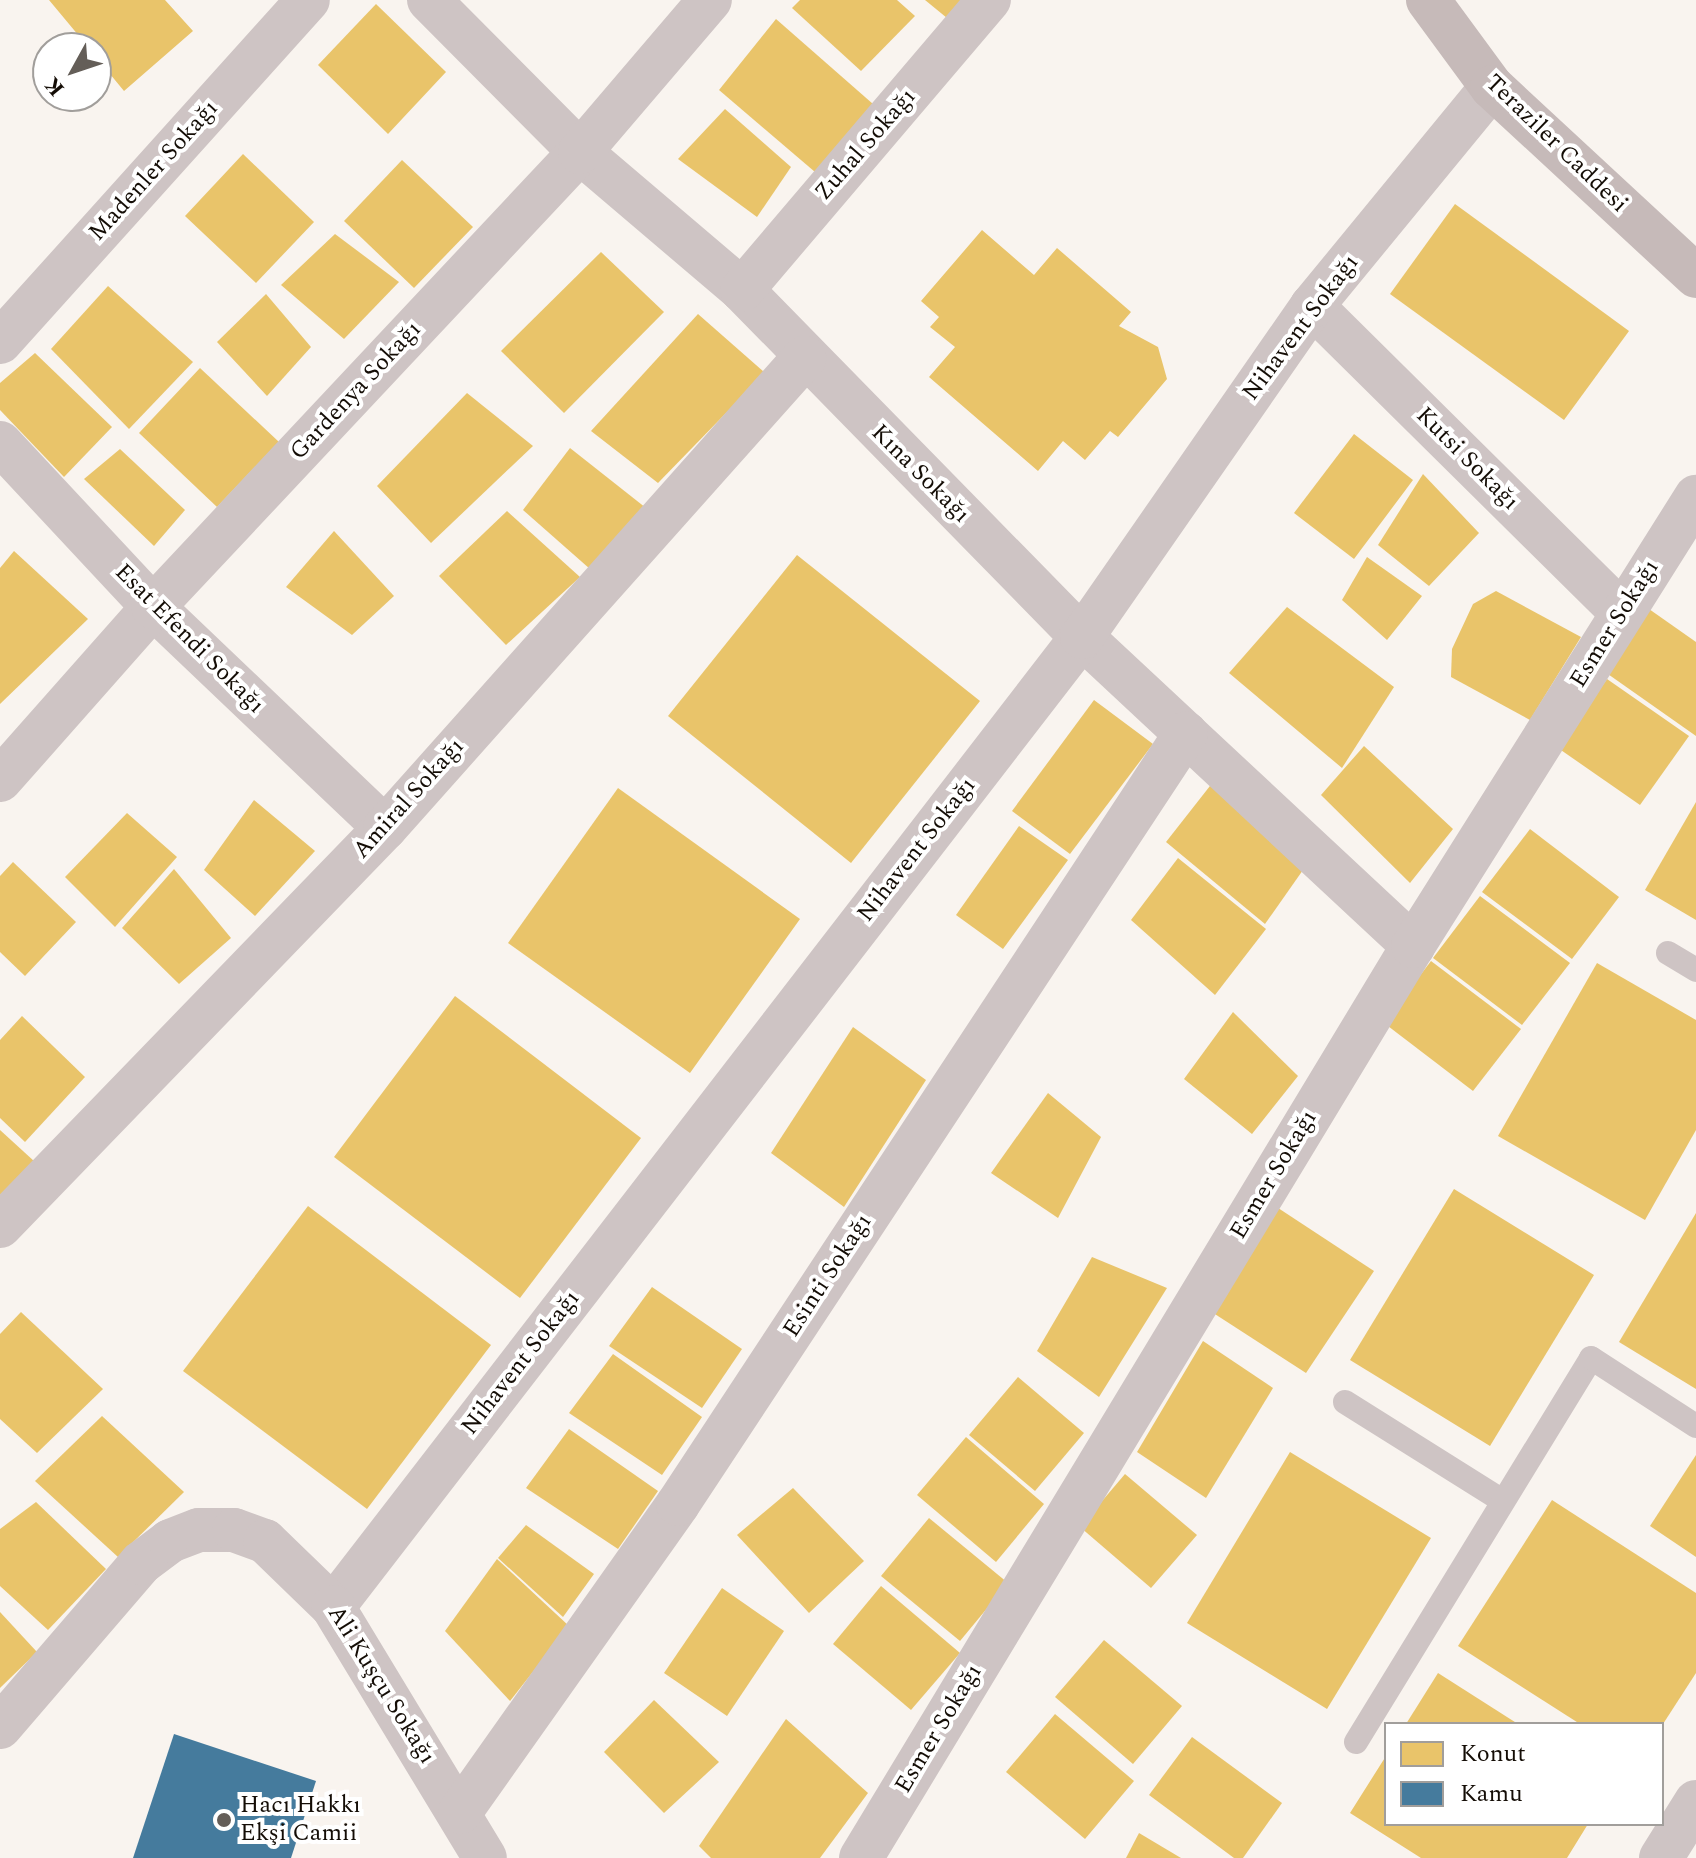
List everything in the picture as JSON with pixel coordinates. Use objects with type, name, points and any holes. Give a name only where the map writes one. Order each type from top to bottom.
[{"type":"main road","name":"Teraziler Caddesi","points":[[1434,3],[1492,87],[1696,276]]},
{"type":"street","name":"Madenler Sokağı","points":[[0,342],[308,0]]},
{"type":"street","name":"Kına Sokağı","points":[[429,0],[580,152],[742,290],[804,358],[1082,637],[1413,946]]},
{"type":"street","name":"Gardenya Sokağı","points":[[0,780],[153,607],[580,152],[710,0]]},
{"type":"street","name":"Zuhal Sokağı","points":[[742,290],[989,0]]},
{"type":"street","name":"Nihavent Sokağı","points":[[333,1607],[1082,637],[1312,306],[1492,87]]},
{"type":"street","name":"Kutsi Sokağı","points":[[1312,306],[1621,612]]},
{"type":"street","name":"Amiral Sokağı","points":[[0,1226],[385,828],[804,358]]},
{"type":"street","name":"Esat Efendi Sokağı","points":[[0,443],[153,607],[385,828]]},
{"type":"street","name":"Esmer Sokağı","points":[[861,1858],[1413,946],[1696,497]]},
{"type":"street","name":"Esinti Sokağı","points":[[460,1812],[678,1504],[1186,733]]},
{"type":"street","name":"Ali Kuşçu Sokağı","points":[[0,1727],[141,1563],[170,1541],[199,1530],[234,1530],[265,1541],[333,1607],[460,1812],[485,1858]]},
{"type":"street","points":[[1661,1858],[1696,1802]]},
{"type":"lane","points":[[1668,953],[1696,970]]},
{"type":"lane","points":[[1356,1742],[1591,1358],[1696,1426]]},
{"type":"lane","points":[[1345,1402],[1503,1501]]},
{"type":"building: Konut","points":[[49,0],[165,0],[193,31],[124,91],[112,76],[112,32],[76,32]]},
{"type":"building: Konut","points":[[800,0],[897,0],[915,16],[861,71],[792,8]]},
{"type":"building: Konut","points":[[925,0],[963,0],[947,18]]},
{"type":"building: Konut","points":[[376,4],[446,72],[388,134],[318,65]]},
{"type":"building: Konut","points":[[776,19],[873,104],[815,172],[719,90]]},
{"type":"building: Konut","points":[[725,109],[791,167],[757,217],[678,159]]},
{"type":"building: Konut","points":[[243,154],[314,222],[256,283],[185,216]]},
{"type":"building: Konut","points":[[402,160],[473,227],[414,288],[344,221]]},
{"type":"building: Konut","points":[[1455,204],[1629,331],[1564,420],[1390,294]]},
{"type":"building: Konut","points":[[982,230],[1034,275],[1057,248],[1131,312],[1119,326],[1158,347],[1167,379],[1118,437],[1110,431],[1085,460],[1063,441],[1038,471],[929,377],[955,347],[930,327],[939,317],[921,301]]},
{"type":"building: Konut","points":[[335,234],[399,282],[344,339],[281,285]]},
{"type":"building: Konut","points":[[601,252],[664,312],[564,413],[501,351]]},
{"type":"building: Konut","points":[[108,286],[193,362],[129,429],[51,349]]},
{"type":"building: Konut","points":[[266,294],[311,347],[267,396],[217,342]]},
{"type":"building: Konut","points":[[698,314],[765,373],[658,483],[591,431]]},
{"type":"building: Konut","points":[[35,353],[112,427],[64,477],[0,410],[0,383]]},
{"type":"building: Konut","points":[[200,368],[279,442],[217,507],[139,433]]},
{"type":"building: Konut","points":[[467,393],[533,446],[431,543],[377,486]]},
{"type":"building: Konut","points":[[1354,434],[1413,480],[1354,559],[1294,513]]},
{"type":"building: Konut","points":[[570,448],[646,508],[590,569],[523,510]]},
{"type":"building: Konut","points":[[120,449],[185,510],[154,546],[84,479]]},
{"type":"building: Konut","points":[[1423,474],[1479,533],[1429,586],[1378,545]]},
{"type":"building: Konut","points":[[507,511],[580,577],[506,645],[439,576]]},
{"type":"building: Konut","points":[[334,531],[394,596],[352,635],[286,587]]},
{"type":"building: Konut","points":[[14,551],[88,619],[0,704],[0,568]]},
{"type":"building: Konut","points":[[797,555],[980,701],[851,863],[668,716]]},
{"type":"building: Konut","points":[[1367,557],[1422,596],[1387,640],[1342,600]]},
{"type":"building: Konut","points":[[1496,591],[1581,637],[1530,720],[1451,677],[1452,649],[1473,604]]},
{"type":"building: Konut","points":[[1287,607],[1394,687],[1342,768],[1229,673]]},
{"type":"building: Konut","points":[[1649,609],[1696,642],[1696,736],[1605,672]]},
{"type":"building: Konut","points":[[1607,679],[1689,736],[1640,805],[1558,748]]},
{"type":"building: Konut","points":[[1094,700],[1153,744],[1070,854],[1012,811]]},
{"type":"building: Konut","points":[[1364,746],[1453,829],[1410,883],[1321,795]]},
{"type":"building: Konut","points":[[1217,777],[1310,860],[1265,924],[1166,842]]},
{"type":"building: Konut","points":[[618,788],[800,919],[690,1073],[508,943]]},
{"type":"building: Konut","points":[[254,800],[315,851],[255,916],[204,870]]},
{"type":"building: Konut","points":[[1696,802],[1696,920],[1645,890]]},
{"type":"building: Konut","points":[[127,813],[177,857],[115,927],[65,877]]},
{"type":"building: Konut","points":[[1019,826],[1068,860],[1003,949],[956,915]]},
{"type":"building: Konut","points":[[1530,829],[1619,897],[1572,959],[1482,892]]},
{"type":"building: Konut","points":[[1178,858],[1266,929],[1215,995],[1131,920]]},
{"type":"building: Konut","points":[[13,862],[76,922],[25,976],[0,952],[0,876]]},
{"type":"building: Konut","points":[[174,869],[231,938],[179,984],[122,928]]},
{"type":"building: Konut","points":[[1480,896],[1570,963],[1522,1025],[1433,958]]},
{"type":"building: Konut","points":[[1431,961],[1521,1029],[1473,1091],[1384,1023]]},
{"type":"building: Konut","points":[[1597,963],[1696,1020],[1696,1130],[1645,1220],[1498,1136]]},
{"type":"building: Konut","points":[[455,996],[641,1138],[520,1298],[334,1157]]},
{"type":"building: Konut","points":[[1233,1012],[1298,1076],[1252,1134],[1184,1079]]},
{"type":"building: Konut","points":[[22,1016],[85,1077],[25,1142],[0,1118],[0,1040]]},
{"type":"building: Konut","points":[[853,1027],[926,1080],[844,1207],[771,1153]]},
{"type":"building: Konut","points":[[1048,1093],[1101,1137],[1058,1218],[991,1173]]},
{"type":"building: Konut","points":[[0,1130],[35,1162],[0,1195]]},
{"type":"building: Konut","points":[[1454,1189],[1594,1275],[1490,1446],[1350,1360]]},
{"type":"building: Konut","points":[[1272,1204],[1374,1271],[1306,1373],[1204,1307]]},
{"type":"building: Konut","points":[[308,1206],[491,1345],[367,1509],[183,1371]]},
{"type":"building: Konut","points":[[1696,1213],[1696,1389],[1619,1342]]},
{"type":"building: Konut","points":[[1092,1257],[1167,1288],[1099,1397],[1037,1351]]},
{"type":"building: Konut","points":[[652,1287],[742,1349],[702,1408],[609,1346]]},
{"type":"building: Konut","points":[[21,1312],[103,1389],[37,1453],[0,1419],[0,1334]]},
{"type":"building: Konut","points":[[1203,1341],[1273,1388],[1206,1498],[1137,1452]]},
{"type":"building: Konut","points":[[613,1354],[702,1417],[662,1475],[569,1413]]},
{"type":"building: Konut","points":[[1018,1377],[1084,1433],[1035,1491],[969,1435]]},
{"type":"building: Konut","points":[[102,1416],[184,1492],[118,1557],[35,1481]]},
{"type":"building: Konut","points":[[569,1429],[658,1491],[618,1549],[526,1488]]},
{"type":"building: Konut","points":[[966,1437],[1044,1504],[996,1562],[917,1495]]},
{"type":"building: Konut","points":[[1290,1452],[1431,1538],[1327,1709],[1187,1623]]},
{"type":"building: Konut","points":[[1696,1455],[1696,1557],[1650,1526]]},
{"type":"building: Konut","points":[[1125,1474],[1197,1535],[1151,1588],[1080,1527]]},
{"type":"building: Konut","points":[[793,1488],[864,1561],[809,1613],[737,1535]]},
{"type":"building: Konut","points":[[1552,1500],[1696,1593],[1696,1673],[1664,1722],[1577,1722],[1458,1646]]},
{"type":"building: Konut","points":[[36,1502],[106,1569],[48,1630],[0,1586],[0,1529]]},
{"type":"building: Konut","points":[[929,1518],[1008,1583],[960,1641],[881,1576]]},
{"type":"building: Konut","points":[[526,1525],[594,1574],[563,1617],[498,1558]]},
{"type":"building: Konut","points":[[497,1559],[569,1626],[510,1701],[445,1631]]},
{"type":"building: Konut","points":[[881,1586],[960,1653],[911,1710],[833,1644]]},
{"type":"building: Konut","points":[[722,1588],[784,1631],[727,1716],[664,1673]]},
{"type":"building: Konut","points":[[0,1612],[37,1652],[0,1688]]},
{"type":"building: Konut","points":[[1104,1640],[1182,1706],[1133,1764],[1055,1697]]},
{"type":"building: Konut","points":[[1438,1673],[1515,1722],[1407,1722]]},
{"type":"building: Konut","points":[[654,1700],[719,1762],[664,1813],[604,1752]]},
{"type":"building: Konut","points":[[1055,1714],[1134,1781],[1085,1839],[1006,1772]]},
{"type":"building: Konut","points":[[786,1719],[868,1793],[820,1858],[711,1858],[699,1846]]},
{"type":"building: Konut","points":[[1192,1737],[1282,1803],[1243,1858],[1234,1858],[1149,1795]]},
{"type":"building: Konut","points":[[1384,1759],[1384,1826],[1587,1826],[1567,1858],[1421,1858],[1350,1813]]},
{"type":"building: Konut","points":[[1139,1833],[1181,1858],[1126,1858]]},
{"type":"building: Kamu","name":"Hacı Hakkı Ekşi Camii","points":[[174,1734],[316,1781],[291,1858],[133,1858]]},
{"type":"place","name":"Hacı Hakkı Ekşi Camii","points":[[224,1820]]}]
